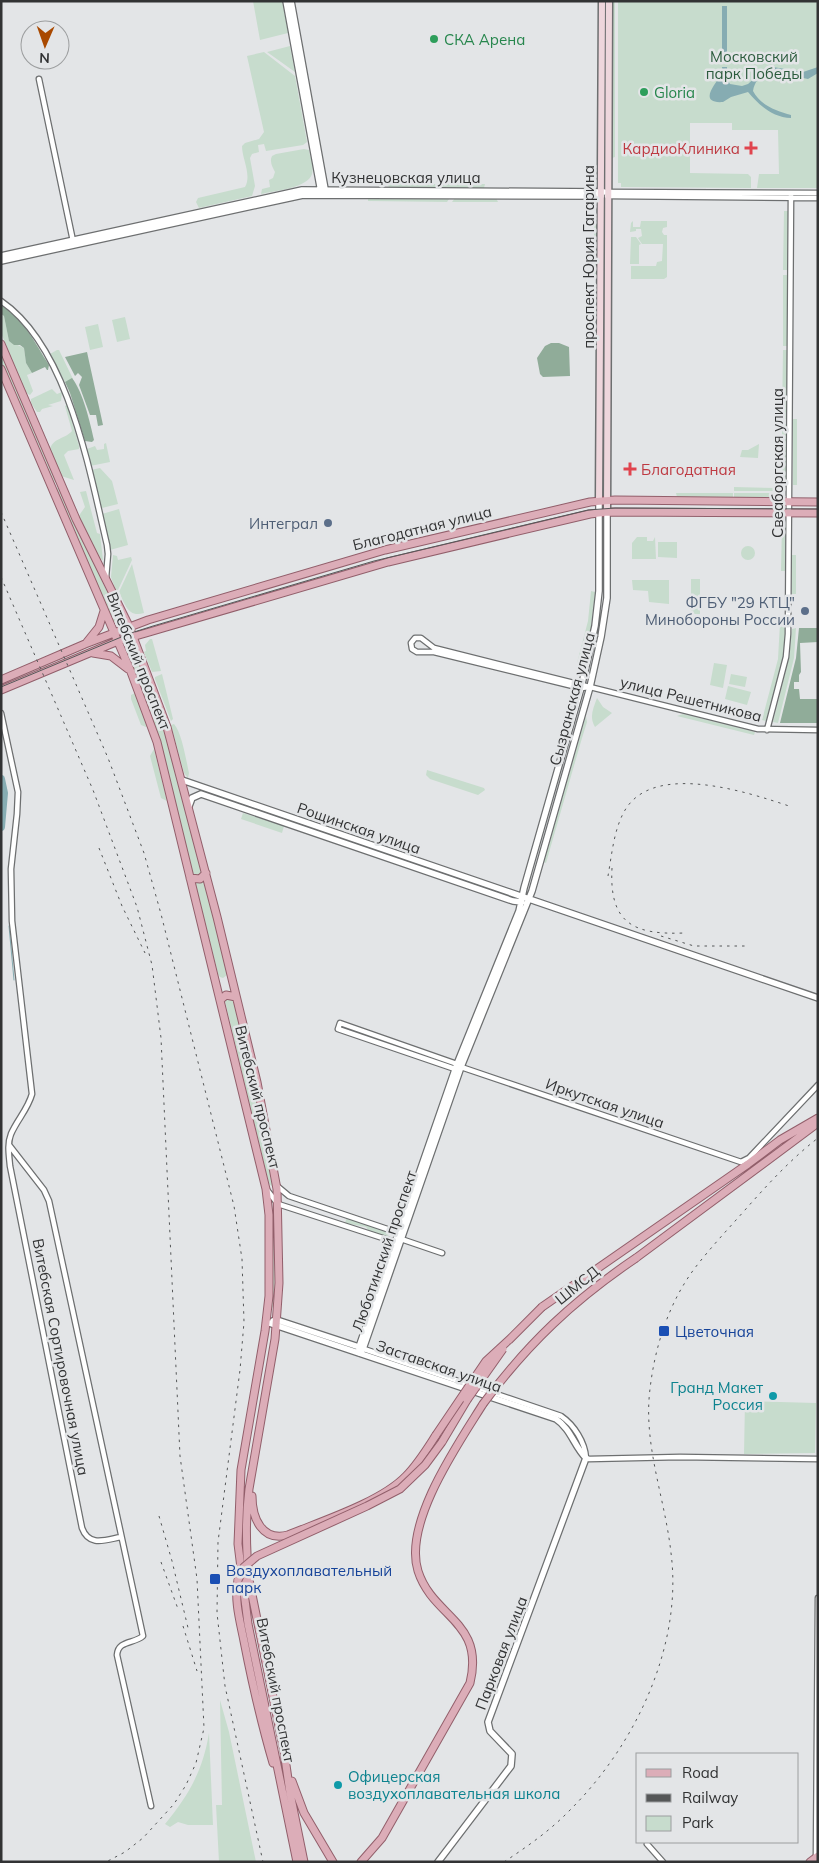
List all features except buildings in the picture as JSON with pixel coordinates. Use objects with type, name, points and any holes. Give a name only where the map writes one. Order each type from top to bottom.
[{"type":"main road","name":"проспект Юрия Гагарина","points":[[602,1],[608,500]]},
{"type":"main road","name":"проспект Юрия Гагарина","points":[[599,501],[609,1]]},
{"type":"main road","name":"Витебский проспект","points":[[1,344],[59,482],[129,626],[163,714],[189,806],[259,1091],[277,1185],[280,1283],[277,1323],[246,1509],[246,1531],[249,1580],[284,1751],[304,1862]]},
{"type":"main road","name":"Витебский проспект","points":[[1,369],[131,672],[157,742],[266,1189],[269,1215],[269,1287],[266,1322],[241,1470],[238,1544],[248,1624],[297,1862]]},
{"type":"main road","points":[[51,486],[56,486],[59,482]]},
{"type":"main road","name":"Сызранская улица","points":[[607,512],[608,500]]},
{"type":"main road","name":"Благодатная улица","points":[[1,680],[129,626],[385,550],[599,501],[818,502]]},
{"type":"main road","name":"Благодатная улица","points":[[1,690],[133,636],[388,562],[567,518],[598,512],[818,513]]},
{"type":"main road","points":[[85,644],[99,627],[104,611]]},
{"type":"main road","points":[[90,653],[111,656],[120,661],[131,672]]},
{"type":"main road","points":[[149,719],[152,713],[158,712],[163,714]]},
{"type":"main road","points":[[190,878],[200,879],[206,873]]},
{"type":"main road","points":[[215,979],[224,981],[231,975]]},
{"type":"main road","points":[[220,1000],[226,995],[236,997]]},
{"type":"main road","name":"ШМСД","points":[[284,1801],[256,1702],[236,1592],[241,1573],[250,1561],[265,1551],[367,1506],[400,1489],[425,1464],[442,1442],[467,1400],[511,1338],[542,1307],[780,1140],[818,1118]]},
{"type":"main road","name":"ШМСД","points":[[361,1862],[382,1838],[470,1683],[473,1669],[471,1646],[460,1626],[423,1583],[418,1570],[415,1547],[418,1528],[429,1500],[454,1450],[496,1386],[537,1339],[577,1300],[818,1123]]},
{"type":"main road","points":[[269,1215],[274,1212],[279,1215]]},
{"type":"main road","points":[[251,1473],[252,1503],[256,1520],[266,1532],[274,1536],[283,1536],[385,1492],[413,1469],[486,1361],[511,1338]]},
{"type":"main road","points":[[284,1751],[298,1800],[333,1862]]},
{"type":"street","points":[[286,1],[322,191]]},
{"type":"street","points":[[291,1],[322,191]]},
{"type":"street","points":[[38,78],[74,243]]},
{"type":"street","name":"Кузнецовская улица","points":[[1,261],[74,243],[322,191],[791,195],[818,193]]},
{"type":"street","name":"Кузнецовская улица","points":[[791,195],[818,198]]},
{"type":"street","name":"Свеаборгская улица","points":[[767,730],[788,644],[791,195]]},
{"type":"street","name":"Кузнецовская улица","points":[[1,256],[74,243]]},
{"type":"street","name":"Витебский проспект","points":[[1,301],[21,317],[31,330],[51,363],[68,399],[81,439],[107,544],[106,579]]},
{"type":"street","name":"проспект Юрия Гагарина","points":[[598,512],[599,501]]},
{"type":"street","name":"Сызранская улица","points":[[521,900],[582,686],[591,644],[598,598],[598,512]]},
{"type":"street","name":"Сызранская улица","points":[[529,899],[600,646],[607,598],[607,512]]},
{"type":"street","name":"улица Решетникова","points":[[582,686],[434,648],[421,638],[415,638],[411,643],[412,649],[417,652],[434,652],[767,730],[818,730]]},
{"type":"street","points":[[591,644],[600,646]]},
{"type":"street","name":"Витебская Сортировочная улица","points":[[1,713],[18,792],[11,869],[12,921],[32,1094],[27,1109],[11,1134],[9,1145],[10,1166],[82,1528],[86,1537],[92,1541],[121,1537]]},
{"type":"street","name":"Рощинская улица","points":[[182,780],[521,900]]},
{"type":"street","name":"Рощинская улица","points":[[189,806],[192,798],[200,794],[521,900],[529,899],[818,998]]},
{"type":"street","name":"Люботинский проспект","points":[[360,1350],[401,1239],[458,1067],[529,899]]},
{"type":"street","name":"Люботинский проспект","points":[[360,1350],[398,1232],[458,1067],[518,913],[521,900]]},
{"type":"street","name":"Иркутская улица","points":[[458,1067],[340,1023],[338,1029],[458,1067],[741,1162],[749,1158],[818,1085]]},
{"type":"street","name":"Витебская Сортировочная улица","points":[[9,1145],[44,1190],[49,1200],[143,1636],[122,1644],[117,1655],[151,1806]]},
{"type":"street","points":[[277,1185],[289,1196],[398,1232],[401,1239]]},
{"type":"street","points":[[266,1189],[278,1204],[395,1242],[401,1239],[442,1254]]},
{"type":"street","name":"Заставская улица","points":[[266,1322],[277,1323],[360,1350],[556,1419],[568,1429],[581,1453],[586,1458]]},
{"type":"street","points":[[586,1458],[620,1460],[663,1457],[818,1459]]},
{"type":"street","name":"Парковая улица","points":[[438,1862],[512,1766],[512,1754],[490,1731],[488,1722],[586,1458]]},
{"type":"street","points":[[815,1859],[818,1598]]},
{"type":"street","points":[[647,1844],[663,1862]]},
{"type":"green space","points":[[253,1],[282,1],[288,33],[260,40]]},
{"type":"green space","points":[[613,1],[615,1],[615,157],[612,158]]},
{"type":"green space","name":"Московский парк Победы","points":[[618,1],[818,1],[818,188],[757,188],[759,174],[779,174],[778,130],[732,130],[732,123],[690,123],[690,173],[748,174],[751,177],[751,188],[621,187],[621,183],[618,183]]},
{"type":"green space","points":[[290,47],[295,72],[267,52]]},
{"type":"green space","points":[[264,52],[295,76],[307,142],[303,145],[266,151],[264,144],[258,145],[259,152],[252,154],[250,158],[255,186],[252,196],[199,208],[196,202],[198,198],[245,187],[247,172],[242,146],[245,143],[259,139],[264,132],[247,56]]},
{"type":"green space","points":[[304,149],[309,150],[312,165],[312,174],[309,179],[298,186],[261,194],[262,189],[270,187],[269,180],[273,178],[275,172],[271,163],[272,156]]},
{"type":"green space","points":[[387,184],[485,184],[484,188],[389,187]]},
{"type":"green space","points":[[368,197],[449,199],[447,202],[368,201]]},
{"type":"green space","points":[[455,198],[496,198],[498,202],[452,202]]},
{"type":"green space","points":[[784,211],[788,211],[787,270],[783,270]]},
{"type":"green space","points":[[594,219],[598,219],[598,274],[594,278]]},
{"type":"green space","points":[[633,221],[633,227],[640,227],[641,221],[667,221],[667,227],[663,228],[662,232],[664,235],[667,235],[667,277],[664,279],[631,279],[631,266],[656,266],[657,262],[662,261],[663,244],[642,244],[638,238],[642,236],[641,229],[630,232]]},
{"type":"green space","points":[[631,237],[636,237],[641,244],[639,245],[639,264],[630,264]]},
{"type":"green space","points":[[783,275],[787,275],[787,346],[783,346]]},
{"type":"green space","points":[[1,305],[23,324],[49,365],[48,370],[45,367],[32,373],[26,363],[24,348],[20,345],[14,345],[9,341],[4,316],[1,314]]},
{"type":"green space","points":[[1,314],[4,316],[9,341],[24,348],[26,363],[32,373],[27,375],[33,391],[30,395],[26,393],[1,333]]},
{"type":"green space","points":[[125,317],[130,339],[117,342],[112,320]]},
{"type":"green space","points":[[98,324],[103,347],[90,350],[85,327]]},
{"type":"green space","points":[[551,343],[559,343],[569,347],[570,376],[543,377],[540,374],[537,358],[545,346]]},
{"type":"green space","points":[[59,350],[73,379],[65,382],[50,354]]},
{"type":"green space","points":[[783,350],[787,350],[787,419],[782,419]]},
{"type":"green space","points":[[87,352],[103,425],[98,426],[96,415],[90,415],[79,385],[82,377],[78,373],[75,376],[65,357]]},
{"type":"green space","points":[[1,354],[56,482],[55,483],[1,360]]},
{"type":"green space","points":[[72,378],[80,391],[86,408],[94,440],[92,442],[85,441],[65,382]]},
{"type":"green space","points":[[52,389],[57,394],[62,392],[61,401],[48,405],[53,406],[37,412],[31,403],[31,399]]},
{"type":"green space","points":[[67,405],[79,446],[79,449],[68,451],[64,455],[74,480],[61,476],[50,449],[56,441],[72,431],[65,406]]},
{"type":"green space","points":[[793,419],[797,419],[797,485],[793,485]]},
{"type":"green space","points":[[782,424],[787,424],[786,479],[782,479]]},
{"type":"green space","points":[[106,443],[110,462],[90,466],[87,449],[95,446],[97,450],[104,449],[104,444]]},
{"type":"green space","points":[[759,444],[758,458],[740,457],[742,450],[748,450]]},
{"type":"green space","points":[[100,468],[112,481],[118,504],[102,508],[100,506],[91,470]]},
{"type":"green space","points":[[734,487],[778,488],[778,491],[734,491]]},
{"type":"green space","points":[[56,488],[58,488],[120,619],[113,622]]},
{"type":"green space","points":[[86,491],[97,533],[100,534],[103,560],[99,559],[78,517],[85,507],[80,492]]},
{"type":"green space","points":[[676,493],[733,493],[733,497],[677,497]]},
{"type":"green space","points":[[734,493],[778,493],[778,497],[734,497]]},
{"type":"green space","points":[[119,509],[128,545],[110,550],[102,514]]},
{"type":"green space","points":[[782,524],[786,524],[785,571],[781,571]]},
{"type":"green space","points":[[637,537],[647,537],[647,541],[653,541],[655,537],[656,559],[632,559],[632,543]]},
{"type":"green space","points":[[658,542],[677,542],[677,558],[658,557]]},
{"type":"green space","points":[[745,546],[751,546],[755,553],[751,560],[745,560],[741,556],[741,550]]},
{"type":"green space","points":[[113,555],[117,556],[118,560],[131,557],[132,560],[116,591],[111,577]]},
{"type":"green space","points":[[792,555],[796,555],[796,594],[792,594]]},
{"type":"green space","points":[[132,564],[144,613],[139,614],[134,614],[128,609],[119,592]]},
{"type":"green space","points":[[691,579],[700,579],[700,614],[691,614]]},
{"type":"green space","points":[[632,580],[669,580],[669,604],[649,602],[648,591],[633,590]]},
{"type":"green space","points":[[591,591],[595,592],[591,626],[582,672],[577,663],[588,621]]},
{"type":"green space","points":[[780,623],[786,623],[783,657],[766,721],[762,720],[778,659]]},
{"type":"green space","points":[[796,628],[794,658],[778,723],[773,722],[789,658],[792,629]]},
{"type":"green space","points":[[799,628],[818,628],[818,642],[800,643],[801,672],[799,682],[794,682],[794,689],[799,689],[800,699],[818,699],[818,723],[780,723],[796,658]]},
{"type":"green space","points":[[152,639],[161,671],[152,672],[144,652],[146,651],[145,645]]},
{"type":"green space","points":[[134,648],[157,709],[150,711],[127,651]]},
{"type":"green space","points":[[714,663],[727,665],[723,688],[710,685]]},
{"type":"green space","points":[[162,674],[173,719],[171,721],[155,679],[155,677]]},
{"type":"green space","points":[[731,674],[747,677],[745,687],[729,684]]},
{"type":"green space","points":[[728,686],[751,692],[747,705],[725,699]]},
{"type":"green space","points":[[135,693],[147,727],[141,725],[131,699],[131,695]]},
{"type":"green space","points":[[597,698],[603,707],[612,713],[595,727],[592,716]]},
{"type":"green space","points":[[683,714],[755,732],[754,735],[677,716]]},
{"type":"green space","points":[[155,715],[160,716],[167,737],[202,873],[199,876],[194,876],[193,873],[164,756],[153,720]]},
{"type":"green space","points":[[586,716],[587,722],[546,863],[544,862]]},
{"type":"green space","points":[[174,724],[183,747],[189,773],[188,778],[184,773],[171,725]]},
{"type":"green space","points":[[154,749],[167,801],[161,798],[150,756]]},
{"type":"green space","points":[[427,770],[484,788],[485,790],[478,795],[430,779],[426,775]]},
{"type":"green space","points":[[243,813],[284,826],[282,833],[241,819]]},
{"type":"green space","points":[[205,880],[227,972],[227,975],[223,978],[218,974],[195,882],[201,883]]},
{"type":"green space","points":[[227,998],[233,999],[255,1088],[272,1186],[269,1184],[225,1001]]},
{"type":"green space","points":[[274,1214],[276,1283],[274,1308],[272,1307],[272,1215]]},
{"type":"green space","points":[[347,1217],[390,1231],[388,1237],[369,1231],[366,1227],[345,1223]]},
{"type":"green space","points":[[745,1401],[816,1403],[815,1453],[744,1454]]},
{"type":"green space","points":[[220,1700],[229,1732],[256,1862],[219,1862],[216,1805],[222,1805]]},
{"type":"green space","points":[[209,1733],[213,1825],[188,1825],[178,1822],[170,1827],[165,1824],[194,1782],[203,1759]]},
{"type":"water","points":[[722,6],[727,6],[727,59],[722,59]]},
{"type":"water","points":[[722,67],[727,67],[727,79],[730,84],[742,86],[748,84],[760,73],[773,67],[803,72],[818,67],[818,73],[808,79],[776,73],[768,74],[756,82],[753,91],[760,101],[775,110],[791,115],[791,118],[766,110],[748,92],[731,97],[723,102],[711,100],[710,92],[722,74]]},
{"type":"waterway","points":[[1,779],[4,793],[1,827]]},
{"type":"waterway","points":[[9,926],[14,980]]},
{"type":"tram line","points":[[1,687],[131,633],[153,626],[374,561],[588,510],[615,508],[818,509]]},
{"type":"railway","points":[[1,512],[108,758],[144,853],[234,1206],[242,1259],[244,1322],[240,1370],[218,1542],[217,1613],[225,1686],[263,1862]]},
{"type":"railway","points":[[1,577],[93,790],[137,907],[152,965],[161,1038],[180,1456],[197,1579],[204,1728],[196,1763],[186,1785],[174,1804],[143,1838],[125,1852],[106,1862]]},
{"type":"railway","points":[[608,876],[614,840],[619,823],[627,807],[641,794],[659,786],[681,784],[704,785],[750,794],[789,806]]},
{"type":"railway","points":[[99,848],[122,906],[145,953]]},
{"type":"railway","points":[[612,868],[612,887],[615,902],[620,913],[628,922],[638,928],[651,931],[684,933]]},
{"type":"railway","points":[[661,936],[694,946],[747,946]]},
{"type":"railway","points":[[504,1862],[555,1824],[594,1783],[615,1755],[634,1724],[650,1692],[662,1658],[673,1588],[668,1532],[649,1431],[649,1410],[652,1372],[665,1323],[679,1292],[715,1243],[780,1172],[818,1138]]},
{"type":"railway","points":[[159,1516],[189,1632]]},
{"type":"railway","points":[[161,1562],[178,1609]]},
{"type":"railway","points":[[183,1626],[197,1671]]},
{"type":"place","name":"СКА Арена","points":[[434,39]]},
{"type":"place","name":"Gloria","points":[[644,92]]},
{"type":"place","name":"КардиоКлиника","points":[[751,148]]},
{"type":"place","name":"Благодатная","points":[[630,469]]},
{"type":"place","name":"Интеграл","points":[[328,523]]},
{"type":"place","name":"ФГБУ \"29 КТЦ\" Минобороны России","points":[[805,611]]},
{"type":"place","name":"Цветочная","points":[[664,1331]]},
{"type":"place","name":"Гранд Макет Россия","points":[[773,1396]]},
{"type":"place","name":"Воздухоплавательный парк","points":[[215,1579]]},
{"type":"place","name":"Офицерская воздухоплавательная школа","points":[[338,1785]]}]
